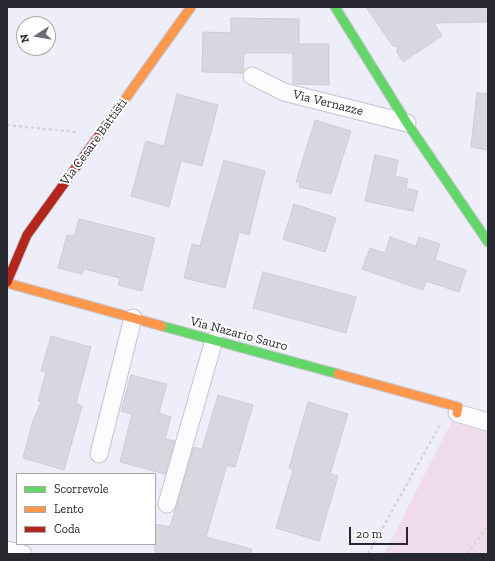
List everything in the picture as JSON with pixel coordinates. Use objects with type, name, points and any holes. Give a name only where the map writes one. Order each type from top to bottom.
[{"type":"street","name":"Via Cesare Battisti","points":[[7,283],[27,235],[191,7]]},
{"type":"street","points":[[335,7],[407,123],[488,242]]},
{"type":"street","name":"Via Vernazze","points":[[252,76],[284,92],[407,123]]},
{"type":"street","name":"Via Nazario Sauro","points":[[7,283],[214,340],[454,409]]},
{"type":"street","points":[[99,454],[133,318]]},
{"type":"street","points":[[167,504],[214,340]]},
{"type":"street","points":[[454,409],[488,422]]},
{"type":"street","points":[[7,550],[23,554]]},
{"type":"path","points":[[7,125],[99,135]]},
{"type":"path","points":[[368,554],[454,409]]},
{"type":"path","points":[[467,554],[481,533],[488,526]]},
{"type":"shaded area","points":[[455,415],[488,425],[488,554],[384,554]]},
{"type":"building","points":[[366,7],[488,7],[488,22],[434,23],[442,36],[403,62],[397,52],[398,47],[392,45]]},
{"type":"building","points":[[231,18],[299,19],[299,44],[329,44],[329,85],[293,84],[293,53],[244,53],[243,73],[202,72],[203,32],[231,33]]},
{"type":"building","points":[[477,93],[488,94],[488,150],[471,147]]},
{"type":"building","points":[[177,94],[218,105],[202,166],[181,161],[169,207],[131,196],[146,141],[164,146]]},
{"type":"building","points":[[315,120],[351,131],[331,194],[299,187],[300,183],[296,182]]},
{"type":"building","points":[[375,155],[398,160],[395,176],[408,179],[406,188],[418,191],[413,211],[365,201]]},
{"type":"building","points":[[224,160],[265,171],[249,235],[239,232],[225,288],[184,278],[192,244],[200,246]]},
{"type":"building","points":[[294,204],[336,218],[325,252],[283,239]]},
{"type":"building","points":[[79,219],[155,238],[142,291],[118,285],[120,278],[84,269],[82,274],[58,268],[67,235],[74,236]]},
{"type":"building","points":[[390,237],[416,246],[419,237],[440,244],[435,260],[466,270],[459,292],[426,281],[423,290],[362,269],[370,248],[385,253]]},
{"type":"building","points":[[263,272],[356,297],[346,333],[253,308]]},
{"type":"building","points":[[51,336],[91,347],[76,403],[82,406],[64,470],[23,458],[33,421],[41,402],[38,401],[46,372],[41,371]]},
{"type":"building","points":[[131,375],[167,384],[159,413],[171,417],[165,439],[175,441],[165,474],[120,462],[132,414],[121,411]]},
{"type":"building","points":[[218,395],[253,405],[235,467],[227,465],[206,537],[252,549],[251,554],[155,554],[156,524],[170,527],[194,447],[202,449]]},
{"type":"building","points":[[308,402],[348,414],[330,474],[338,476],[319,541],[276,528],[293,470],[289,468]]},
{"type":"traffic: fast","points":[[335,7],[407,123],[488,242]]},
{"type":"traffic: fast","points":[[162,326],[338,374]]},
{"type":"traffic: slow","points":[[118,109],[191,7]]},
{"type":"traffic: slow","points":[[7,283],[162,326]]},
{"type":"traffic: slow","points":[[338,374],[458,407],[457,413]]},
{"type":"traffic: jam","points":[[7,282],[27,235],[118,109]]}]
